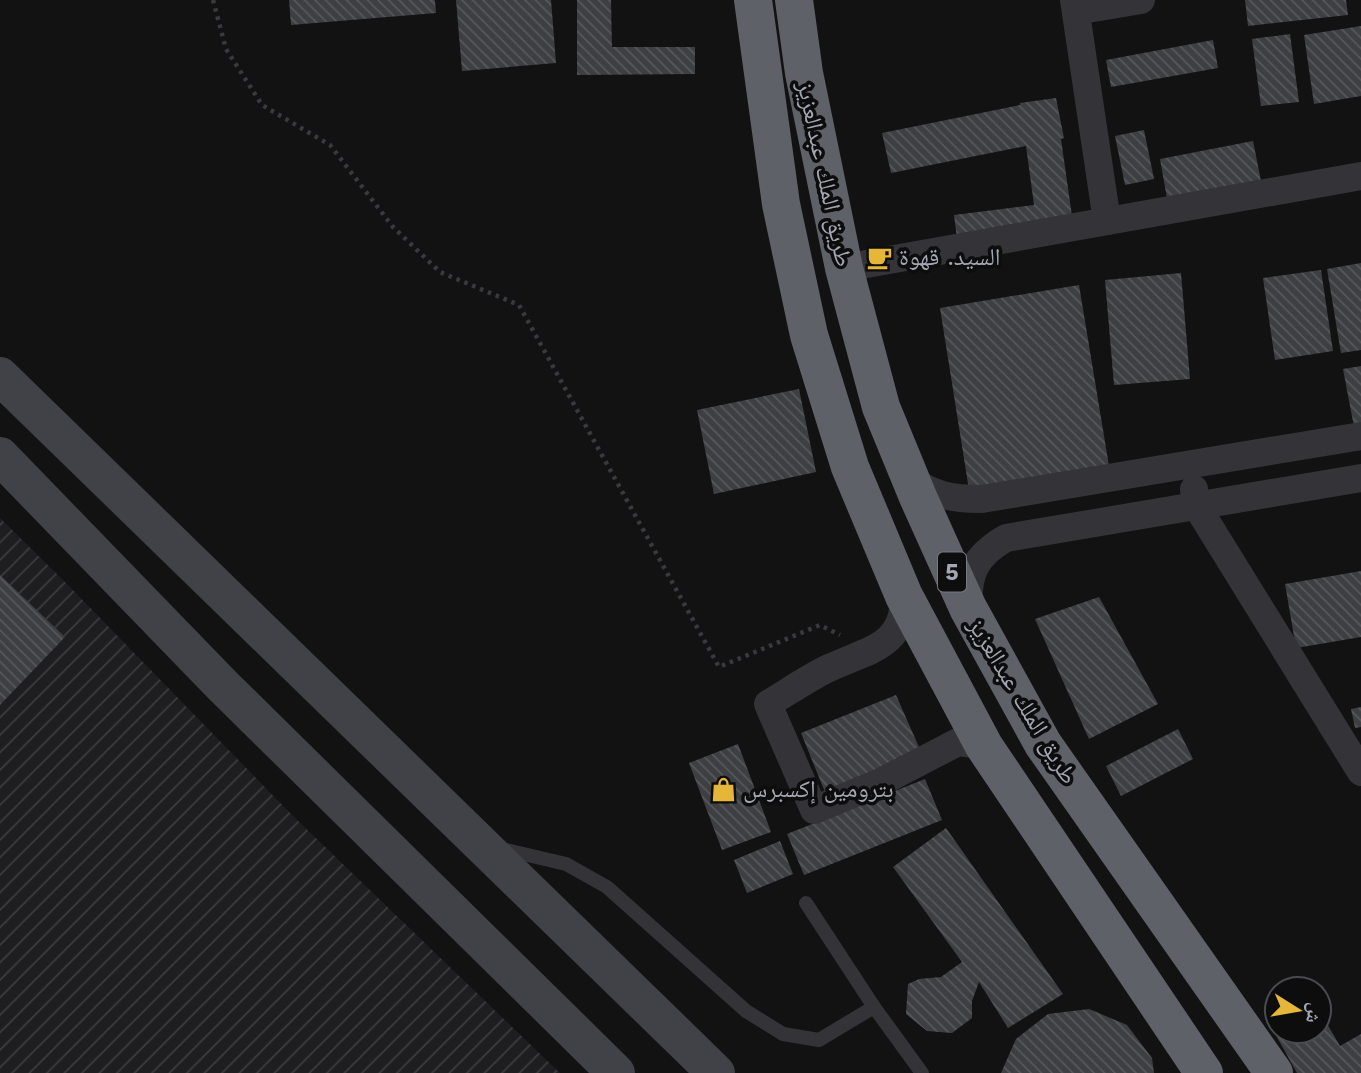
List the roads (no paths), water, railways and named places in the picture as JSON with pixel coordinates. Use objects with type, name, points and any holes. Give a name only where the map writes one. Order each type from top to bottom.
[{"type":"highway","name":"طريق الملك عبدالعزيز","points":[[753,0],[781,204],[809,335],[850,467],[904,596],[984,746],[1204,1073]]},
{"type":"highway","name":"طريق الملك عبدالعزيز","points":[[794,0],[804,73],[844,268],[881,407],[909,478],[968,608],[1043,744],[1274,1073]]},
{"type":"main road","points":[[738,0],[764,79]]},
{"type":"main road","points":[[804,73],[805,0]]},
{"type":"main road","points":[[0,376],[716,1073]]},
{"type":"main road","points":[[0,456],[222,685],[616,1073]]},
{"type":"street","points":[[1107,221],[1075,5],[1141,0]]},
{"type":"street","points":[[844,268],[1361,176]]},
{"type":"street","points":[[909,478],[925,490],[957,499],[982,499],[1361,436]]},
{"type":"street","points":[[1190,464],[1196,505],[1357,759]]},
{"type":"street","points":[[968,608],[968,584],[976,564],[988,549],[1006,538],[1361,478]]},
{"type":"street","points":[[1024,493],[1034,532]]},
{"type":"street","points":[[904,596],[905,614],[898,628],[883,643],[827,669],[768,704],[814,810],[881,782],[958,742],[984,746]]},
{"type":"lane","points":[[480,843],[566,864],[607,887],[746,1011],[783,1034],[819,1040],[874,1007]]},
{"type":"lane","points":[[806,903],[874,1007],[922,1073]]},
{"type":"place","name":"السيد. قهوة","points":[[879,257]]},
{"type":"place","name":"بترومين إكسبرس","points":[[723,789]]}]
